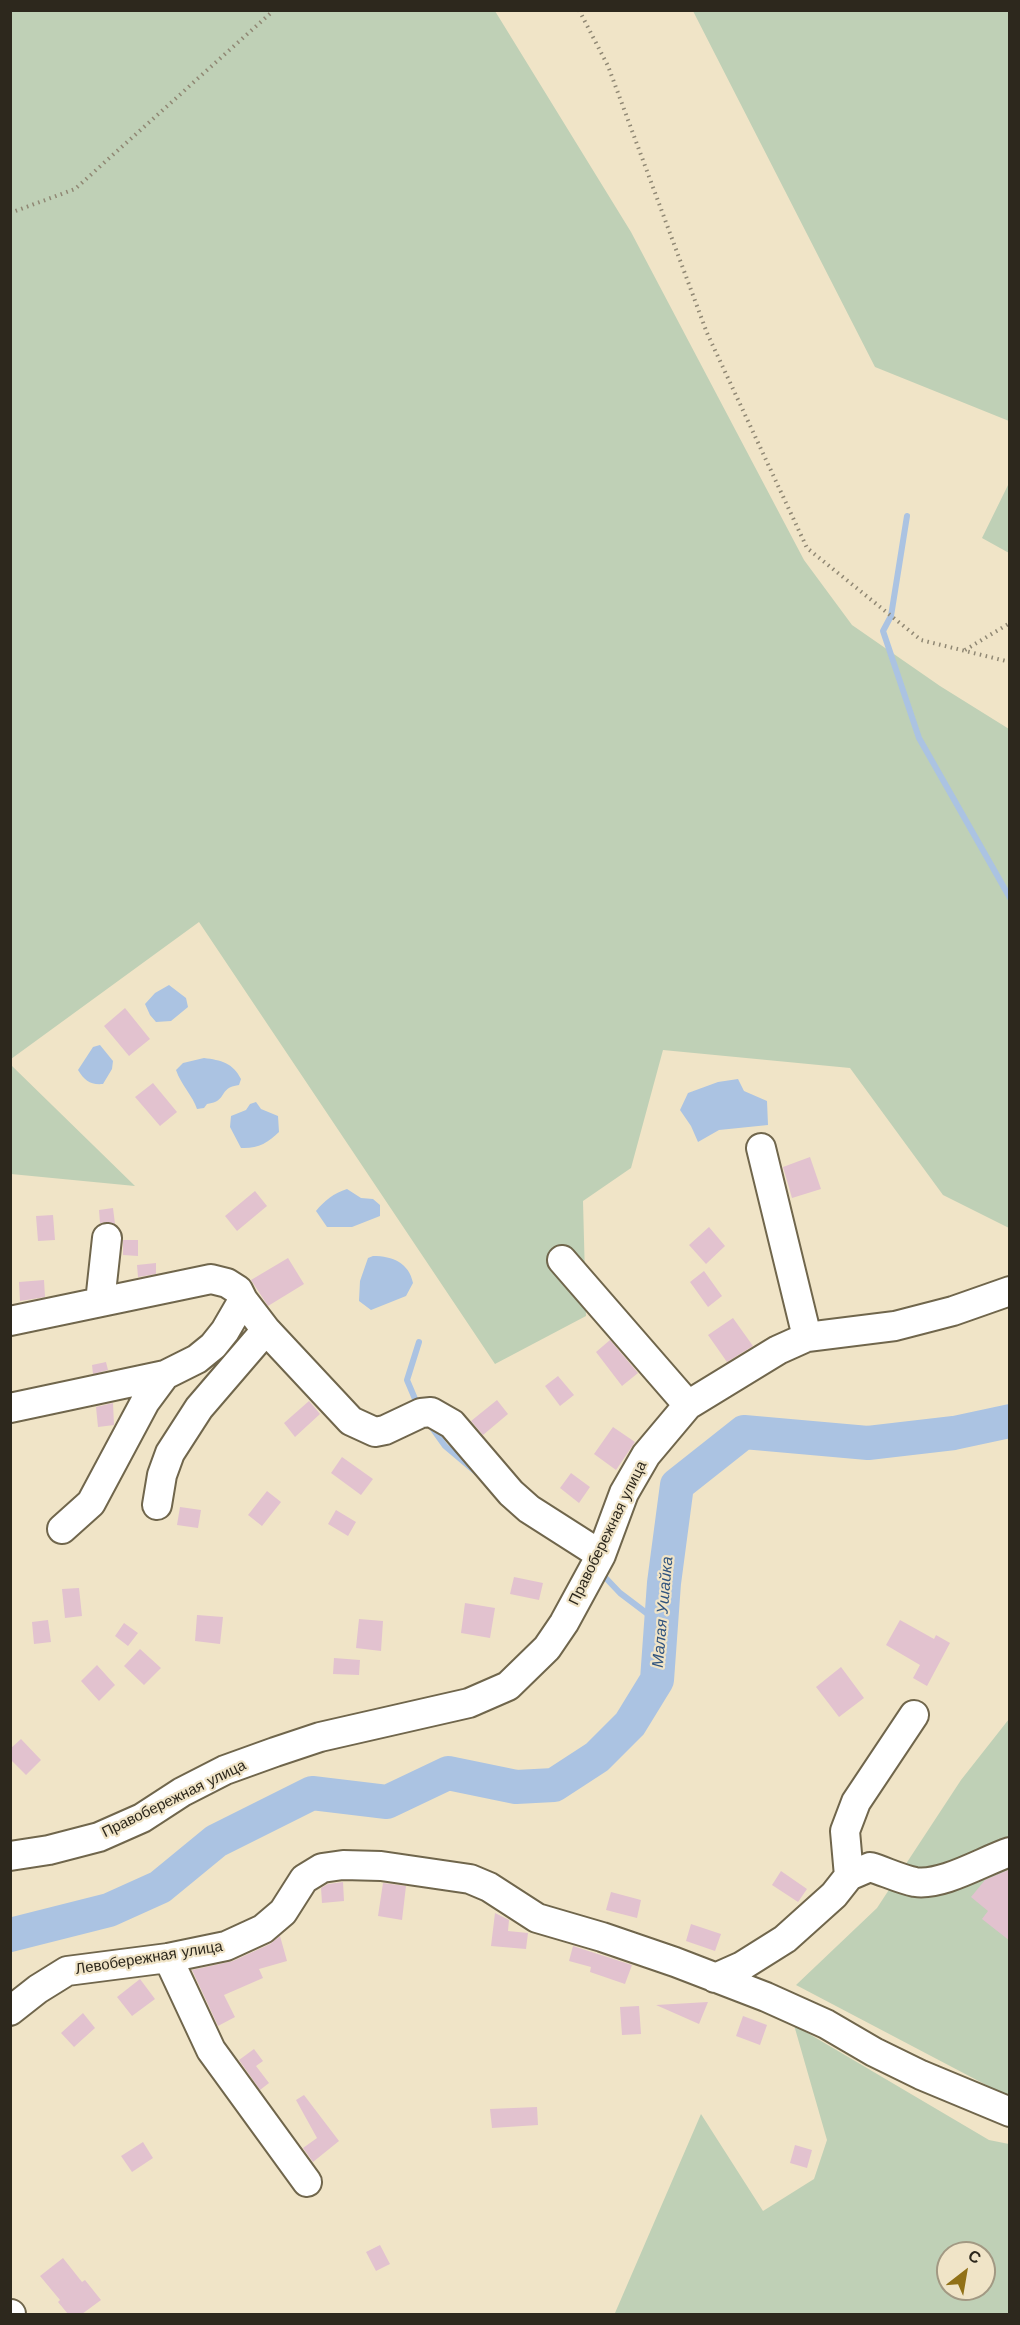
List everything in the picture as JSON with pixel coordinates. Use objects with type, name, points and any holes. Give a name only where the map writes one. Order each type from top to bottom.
[{"type":"street","points":[[761,1148],[807,1337]]},
{"type":"street","points":[[100,1302],[107,1238]]},
{"type":"street","points":[[562,1260],[688,1405]]},
{"type":"street","points":[[10,1321],[211,1280],[227,1283],[238,1290],[266,1330],[351,1421],[375,1432],[385,1430],[421,1413],[432,1412],[440,1416],[452,1424],[512,1493],[529,1509],[601,1555]]},
{"type":"street","name":"Правобережная улица","points":[[10,1856],[49,1850],[99,1837],[142,1818],[182,1792],[225,1770],[275,1752],[320,1737],[469,1703],[508,1686],[547,1648],[564,1623],[601,1555],[624,1493],[646,1455],[688,1405],[778,1350],[807,1337],[895,1326],[953,1311],[1010,1291]]},
{"type":"street","points":[[10,1408],[165,1375],[197,1359],[213,1346],[225,1331],[243,1300]]},
{"type":"street","points":[[157,1505],[162,1475],[170,1453],[199,1408],[266,1330]]},
{"type":"street","points":[[63,1529],[91,1503],[145,1402],[165,1375]]},
{"type":"street","points":[[849,1876],[845,1831],[856,1802],[914,1715]]},
{"type":"street","points":[[715,1978],[742,1966],[785,1939],[834,1895],[849,1876],[870,1867],[916,1882],[961,1874],[1010,1852]]},
{"type":"street","name":"Левобережная улица","points":[[10,2011],[38,1989],[67,1971],[168,1958],[226,1947],[263,1929],[283,1912],[304,1879],[322,1868],[353,1865],[412,1870],[470,1879],[489,1887],[537,1918],[602,1937],[715,1978],[826,2024],[874,2052],[921,2075],[1010,2112]]},
{"type":"street","points":[[168,1958],[211,2050],[307,2182]]},
{"type":"path","points":[[10,213],[75,189],[274,10]]},
{"type":"path","points":[[579,10],[608,66],[707,333],[807,548],[921,640],[1010,662]]},
{"type":"path","points":[[964,650],[1010,622]]},
{"type":"green space","points":[[11,11],[495,11],[631,232],[804,560],[852,625],[940,686],[1009,729],[1009,1228],[943,1195],[850,1068],[663,1050],[631,1168],[583,1201],[586,1316],[495,1364],[199,922],[11,1059]]},
{"type":"green space","points":[[693,11],[1009,11],[1009,421],[875,367]]},
{"type":"green space","points":[[1009,483],[1009,553],[982,538]]},
{"type":"green space","points":[[11,1065],[135,1186],[11,1174]]},
{"type":"green space","points":[[1009,1719],[1009,2097],[796,1985],[877,1908],[961,1780]]},
{"type":"green space","points":[[794,2025],[989,2140],[1009,2144],[1009,2314],[615,2313],[701,2114],[763,2211],[814,2179],[827,2140]]},
{"type":"water","points":[[169,985],[186,998],[188,1007],[171,1021],[156,1022],[145,1004],[155,993]]},
{"type":"water","points":[[100,1045],[113,1061],[112,1069],[103,1084],[95,1084],[83,1077],[78,1070],[93,1047]]},
{"type":"water","points":[[204,1058],[226,1063],[241,1079],[239,1085],[228,1089],[218,1100],[207,1104],[204,1108],[197,1109],[176,1070],[183,1063]]},
{"type":"water","points":[[738,1079],[744,1091],[767,1101],[768,1125],[719,1130],[698,1142],[680,1110],[688,1093],[718,1082]]},
{"type":"water","points":[[256,1102],[261,1109],[278,1116],[279,1132],[262,1144],[241,1148],[230,1127],[231,1116],[246,1110],[250,1104]]},
{"type":"water","points":[[347,1189],[361,1198],[373,1199],[380,1205],[380,1216],[352,1227],[327,1227],[316,1211],[330,1198]]},
{"type":"water","points":[[387,1257],[399,1262],[408,1270],[413,1283],[406,1296],[371,1310],[359,1301],[360,1281],[368,1258]]},
{"type":"building","points":[[125,1008],[150,1039],[129,1056],[104,1026]]},
{"type":"building","points":[[153,1083],[177,1112],[160,1126],[135,1097]]},
{"type":"building","points":[[810,1157],[821,1189],[792,1198],[783,1167]]},
{"type":"building","points":[[255,1191],[267,1206],[237,1231],[225,1216]]},
{"type":"building","points":[[113,1208],[115,1224],[100,1223],[99,1210]]},
{"type":"building","points":[[53,1215],[55,1240],[38,1241],[36,1216]]},
{"type":"building","points":[[709,1227],[725,1246],[706,1264],[689,1245]]},
{"type":"building","points":[[123,1240],[138,1240],[138,1256],[123,1255]]},
{"type":"building","points":[[288,1258],[304,1284],[268,1306],[251,1280]]},
{"type":"building","points":[[156,1263],[156,1274],[138,1277],[137,1265]]},
{"type":"building","points":[[704,1271],[722,1296],[708,1307],[690,1282]]},
{"type":"building","points":[[44,1280],[45,1297],[20,1301],[19,1282]]},
{"type":"building","points":[[733,1318],[753,1346],[727,1362],[708,1335]]},
{"type":"building","points":[[610,1340],[638,1373],[622,1386],[596,1352]]},
{"type":"building","points":[[106,1362],[108,1370],[93,1374],[92,1365]]},
{"type":"building","points":[[558,1376],[574,1395],[560,1406],[545,1386]]},
{"type":"building","points":[[497,1400],[508,1414],[483,1435],[471,1421]]},
{"type":"building","points":[[309,1401],[320,1414],[295,1437],[284,1423]]},
{"type":"building","points":[[113,1403],[114,1425],[98,1427],[96,1407]]},
{"type":"building","points":[[613,1427],[635,1442],[616,1470],[594,1454]]},
{"type":"building","points":[[342,1457],[373,1479],[361,1495],[331,1473]]},
{"type":"building","points":[[571,1473],[590,1487],[579,1503],[560,1488]]},
{"type":"building","points":[[267,1491],[281,1502],[262,1526],[248,1515]]},
{"type":"building","points":[[180,1507],[201,1510],[198,1528],[177,1525]]},
{"type":"building","points":[[336,1510],[356,1522],[348,1536],[328,1524]]},
{"type":"building","points":[[514,1577],[543,1583],[539,1600],[510,1594]]},
{"type":"building","points":[[79,1588],[82,1616],[65,1618],[62,1589]]},
{"type":"building","points":[[465,1603],[495,1608],[490,1638],[461,1633]]},
{"type":"building","points":[[197,1615],[223,1617],[220,1644],[195,1641]]},
{"type":"building","points":[[359,1619],[383,1621],[381,1651],[356,1648]]},
{"type":"building","points":[[48,1620],[51,1642],[34,1644],[32,1622]]},
{"type":"building","points":[[900,1620],[934,1639],[936,1635],[950,1643],[927,1686],[913,1678],[920,1665],[886,1645]]},
{"type":"building","points":[[124,1623],[138,1633],[128,1646],[115,1636]]},
{"type":"building","points":[[140,1649],[161,1668],[144,1685],[124,1666]]},
{"type":"building","points":[[334,1658],[360,1660],[359,1675],[333,1674]]},
{"type":"building","points":[[97,1665],[115,1685],[99,1701],[81,1681]]},
{"type":"building","points":[[841,1667],[864,1698],[839,1717],[816,1687]]},
{"type":"building","points":[[21,1739],[41,1760],[26,1775],[10,1759],[10,1749]]},
{"type":"building","points":[[1008,1870],[1010,1872],[1010,1941],[982,1919],[988,1911],[971,1897],[985,1880]]},
{"type":"building","points":[[781,1871],[807,1889],[798,1902],[772,1885]]},
{"type":"building","points":[[343,1882],[344,1901],[322,1903],[321,1888],[328,1884]]},
{"type":"building","points":[[383,1883],[406,1886],[402,1920],[378,1916]]},
{"type":"building","points":[[611,1892],[641,1900],[637,1918],[606,1910]]},
{"type":"building","points":[[495,1913],[509,1920],[508,1931],[528,1933],[526,1949],[491,1946]]},
{"type":"building","points":[[691,1924],[721,1934],[715,1951],[686,1941]]},
{"type":"building","points":[[280,1936],[287,1961],[259,1969],[263,1978],[224,1995],[235,2017],[218,2026],[192,1970],[233,1961],[270,1944]]},
{"type":"building","points":[[573,1946],[632,1965],[625,1984],[590,1972],[591,1967],[569,1961]]},
{"type":"building","points":[[140,1979],[155,1999],[132,2016],[117,1997]]},
{"type":"building","points":[[708,2002],[699,2024],[656,2005]]},
{"type":"building","points":[[639,2006],[641,2034],[622,2035],[620,2007]]},
{"type":"building","points":[[83,2013],[95,2028],[74,2047],[61,2033]]},
{"type":"building","points":[[743,2016],[767,2025],[760,2045],[736,2036]]},
{"type":"building","points":[[254,2049],[263,2061],[256,2066],[269,2083],[260,2090],[239,2060]]},
{"type":"building","points":[[304,2095],[339,2141],[313,2162],[303,2148],[317,2138],[296,2100]]},
{"type":"building","points":[[537,2107],[538,2125],[492,2128],[490,2109]]},
{"type":"building","points":[[143,2142],[153,2158],[132,2172],[121,2156]]},
{"type":"building","points":[[795,2145],[812,2150],[807,2168],[790,2163]]},
{"type":"building","points":[[380,2245],[390,2264],[376,2271],[366,2252]]},
{"type":"building","points":[[63,2258],[82,2282],[85,2280],[101,2300],[82,2314],[68,2314],[58,2302],[60,2300],[40,2276]]},
{"type":"waterway","points":[[907,516],[891,616],[883,631],[919,738],[1010,898]]},
{"type":"waterway","points":[[418,1406],[407,1380],[419,1342]]},
{"type":"waterway","name":"Малая Ушайка","points":[[10,1935],[109,1910],[160,1887],[216,1841],[312,1793],[387,1802],[448,1773],[516,1787],[554,1785],[597,1757],[630,1724],[657,1680],[664,1583],[677,1485],[744,1432],[868,1443],[954,1433],[1010,1421]]},
{"type":"waterway","points":[[430,1425],[445,1446],[477,1473]]},
{"type":"waterway","points":[[601,1573],[620,1593],[661,1624]]}]
